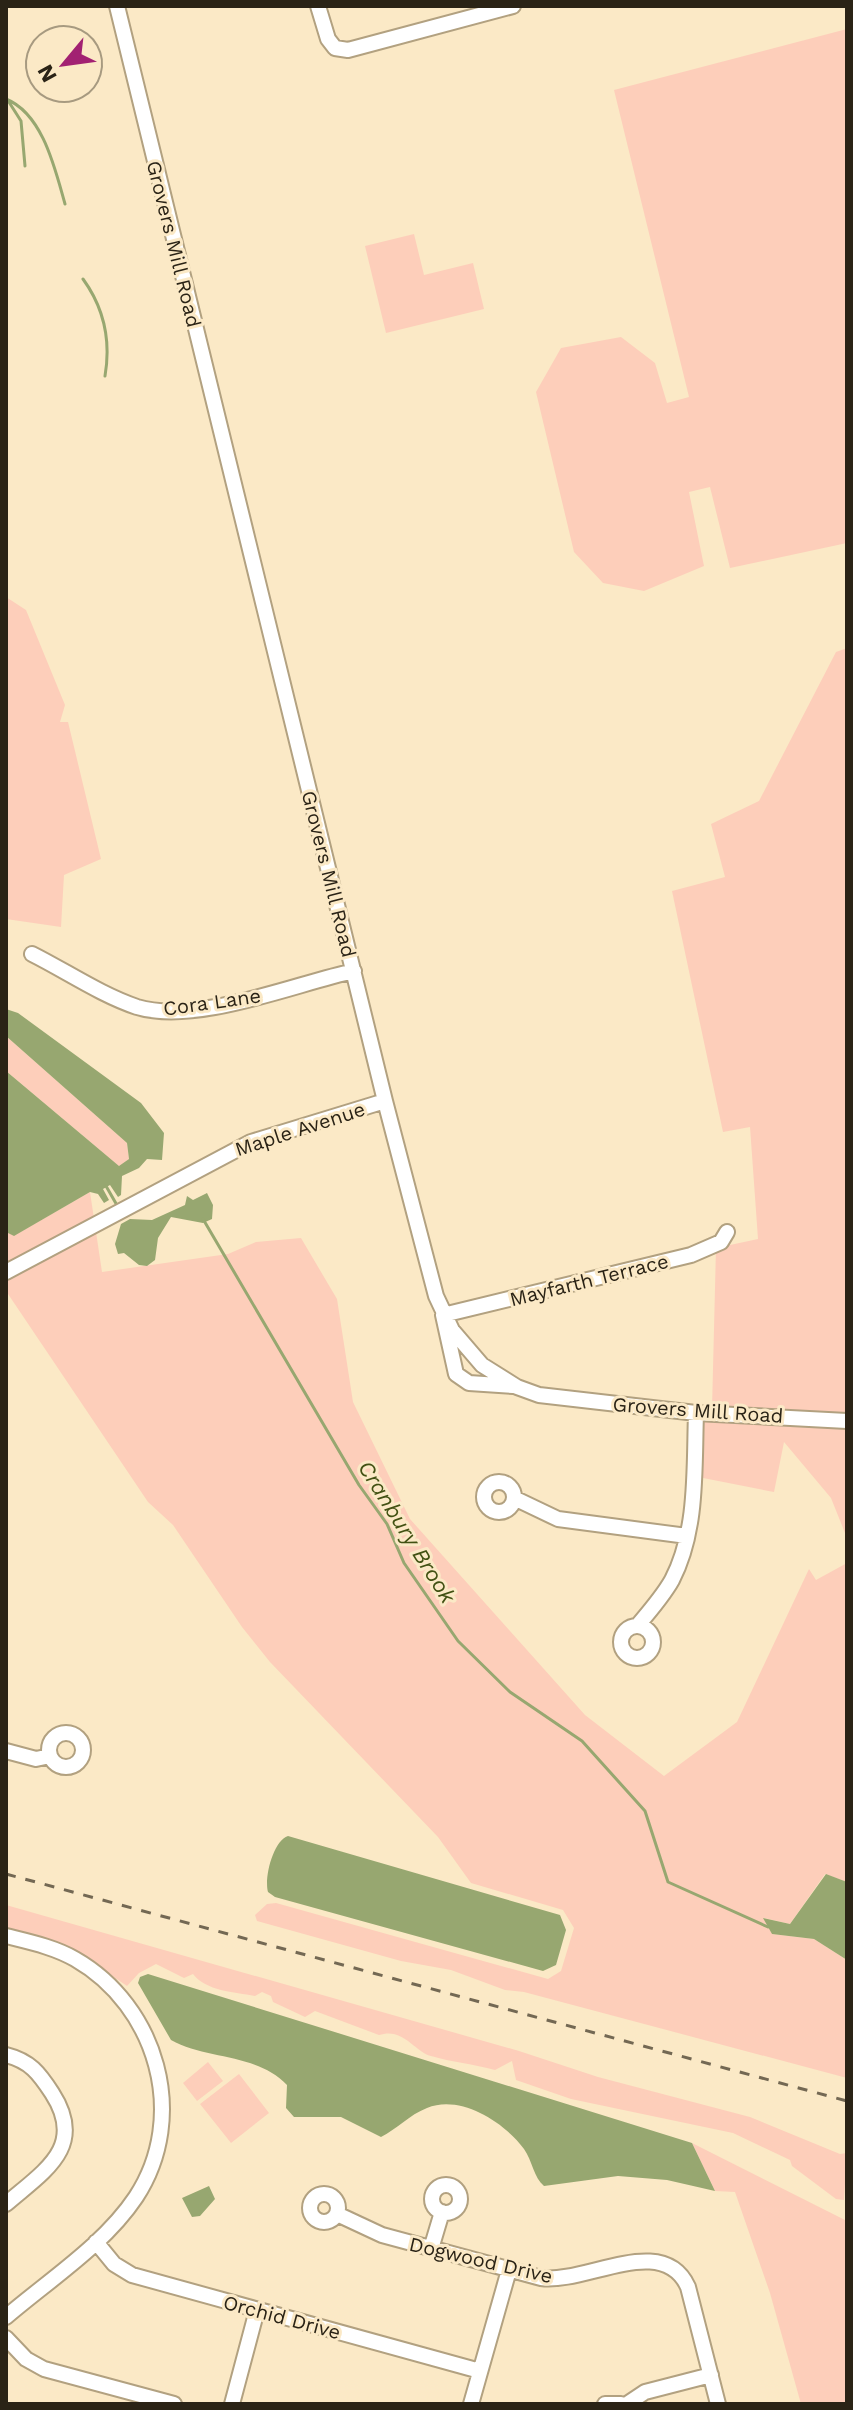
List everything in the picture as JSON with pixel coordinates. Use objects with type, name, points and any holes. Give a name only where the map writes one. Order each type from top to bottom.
[{"type":"street","name":"Grovers Mill Road","points":[[117,6],[385,1101],[443,1315],[482,1365],[517,1387],[557,1398],[696,1413],[847,1421]]},
{"type":"street","points":[[318,6],[328,39],[335,48],[348,50],[480,10],[513,6]]},
{"type":"street","name":"Cora Lane","points":[[32,954],[127,1003],[152,1010],[244,1000],[354,971]]},
{"type":"street","name":"Maple Avenue","points":[[6,1272],[251,1142],[385,1101]]},
{"type":"street","name":"Mayfarth Terrace","points":[[443,1315],[691,1255],[721,1242],[727,1232]]},
{"type":"street","points":[[443,1315],[456,1374],[469,1383],[517,1387]]},
{"type":"street","points":[[638,1625],[671,1582],[687,1536],[696,1413]]},
{"type":"street","points":[[514,1498],[558,1519],[687,1536]]},
{"type":"street","points":[[6,1751],[36,1759],[50,1756]]},
{"type":"street","points":[[6,1936],[61,1952],[109,1984],[137,2017],[156,2062],[162,2102],[155,2156],[136,2197],[96,2242],[6,2317]]},
{"type":"street","points":[[6,2055],[24,2060],[38,2071],[61,2109],[66,2128],[56,2158],[6,2204]]},
{"type":"street","points":[[431,2249],[442,2212]]},
{"type":"street","name":"Dogwood Drive","points":[[337,2214],[378,2234],[509,2270],[561,2279],[643,2260],[667,2264],[678,2272],[688,2287],[718,2404]]},
{"type":"street","name":"Orchid Drive","points":[[96,2242],[114,2264],[132,2275],[480,2371]]},
{"type":"street","points":[[471,2404],[509,2270]]},
{"type":"street","points":[[232,2404],[257,2310]]},
{"type":"street","points":[[6,2338],[26,2359],[41,2368],[174,2404]]},
{"type":"street","points":[[605,2404],[624,2404],[645,2392],[711,2375]]},
{"type":"shaded area","points":[[847,29],[847,543],[730,568],[710,487],[689,492],[704,566],[644,591],[603,583],[574,552],[536,392],[561,348],[621,337],[655,363],[667,403],[689,397],[614,90]]},
{"type":"shaded area","points":[[414,234],[424,275],[473,263],[484,309],[386,333],[365,246]]},
{"type":"shaded area","points":[[6,597],[26,610],[65,705],[60,722],[68,722],[101,859],[64,875],[61,927],[6,919]]},
{"type":"shaded area","points":[[847,648],[847,1538],[831,1498],[784,1442],[774,1492],[698,1477],[701,1408],[712,1409],[716,1248],[758,1239],[750,1127],[723,1132],[672,891],[725,877],[711,824],[759,801],[836,652]]},
{"type":"shaded area","points":[[6,1009],[18,1013],[141,1103],[164,1133],[162,1160],[147,1159],[139,1168],[122,1176],[121,1195],[118,1197],[110,1185],[103,1189],[109,1200],[104,1203],[98,1194],[90,1192],[14,1236],[6,1232],[6,1071],[119,1166],[129,1159],[127,1143],[6,1036]]},
{"type":"shaded area","points":[[6,1036],[127,1143],[129,1159],[120,1167],[6,1071]]},
{"type":"shaded area","points":[[90,1192],[102,1272],[228,1254],[256,1242],[301,1238],[337,1299],[353,1402],[410,1519],[585,1715],[664,1776],[737,1722],[809,1569],[816,1580],[847,1563],[847,1882],[825,1874],[790,1924],[764,1918],[772,1934],[814,1939],[847,1960],[847,2078],[524,1992],[505,1990],[451,1970],[401,1961],[257,1921],[255,1915],[267,1904],[276,1903],[548,1979],[561,1971],[574,1928],[563,1910],[471,1883],[438,1837],[270,1662],[242,1627],[173,1525],[148,1502],[6,1291],[6,1232],[15,1235]]},
{"type":"shaded area","points":[[207,1193],[213,1205],[212,1219],[203,1223],[171,1217],[158,1238],[155,1260],[147,1266],[139,1265],[124,1253],[118,1254],[115,1244],[121,1224],[130,1219],[152,1220],[185,1205],[187,1196],[193,1200]]},
{"type":"shaded area","points":[[288,1836],[560,1915],[566,1930],[556,1965],[543,1971],[275,1897],[268,1892],[269,1869],[278,1845]]},
{"type":"shaded area","points":[[826,1874],[847,1882],[847,1960],[814,1939],[772,1934],[763,1918],[790,1924]]},
{"type":"shaded area","points":[[6,1905],[519,2051],[598,2077],[750,2117],[840,2154],[847,2153],[844,2200],[836,2199],[792,2166],[790,2160],[733,2133],[571,2099],[516,2080],[512,2061],[495,2070],[431,2056],[395,2034],[379,2035],[315,2011],[305,2017],[273,2002],[271,1996],[262,1992],[255,1996],[221,1990],[205,1984],[193,1974],[184,1978],[156,1964],[139,1973],[127,1986],[71,1948],[6,1930]]},
{"type":"shaded area","points":[[148,1974],[692,2143],[715,2191],[667,2180],[618,2176],[544,2186],[524,2149],[506,2130],[481,2114],[454,2105],[427,2108],[381,2137],[341,2117],[294,2117],[286,2108],[287,2085],[275,2075],[247,2062],[200,2051],[171,2040],[138,1983],[140,1977]]},
{"type":"shaded area","points":[[208,2062],[223,2081],[197,2101],[183,2083]]},
{"type":"shaded area","points":[[239,2074],[269,2113],[231,2143],[200,2104]]},
{"type":"shaded area","points":[[692,2143],[847,2221],[847,2404],[801,2404],[770,2293],[735,2192],[715,2191]]},
{"type":"shaded area","points":[[209,2186],[215,2199],[200,2216],[192,2217],[182,2198]]},
{"type":"waterway","points":[[6,99],[19,106],[29,117],[46,144],[65,204]]},
{"type":"waterway","points":[[7,99],[21,121],[25,166]]},
{"type":"waterway","points":[[83,279],[96,301],[104,325],[107,350],[105,376]]},
{"type":"waterway","name":"Cranbury Brook","points":[[106,1186],[118,1207]]},
{"type":"waterway","name":"Cranbury Brook","points":[[203,1219],[359,1485],[387,1524],[404,1563],[458,1641],[510,1692],[582,1741],[645,1811],[668,1882],[768,1927]]},
{"type":"railway","points":[[6,1874],[847,2101]]}]
